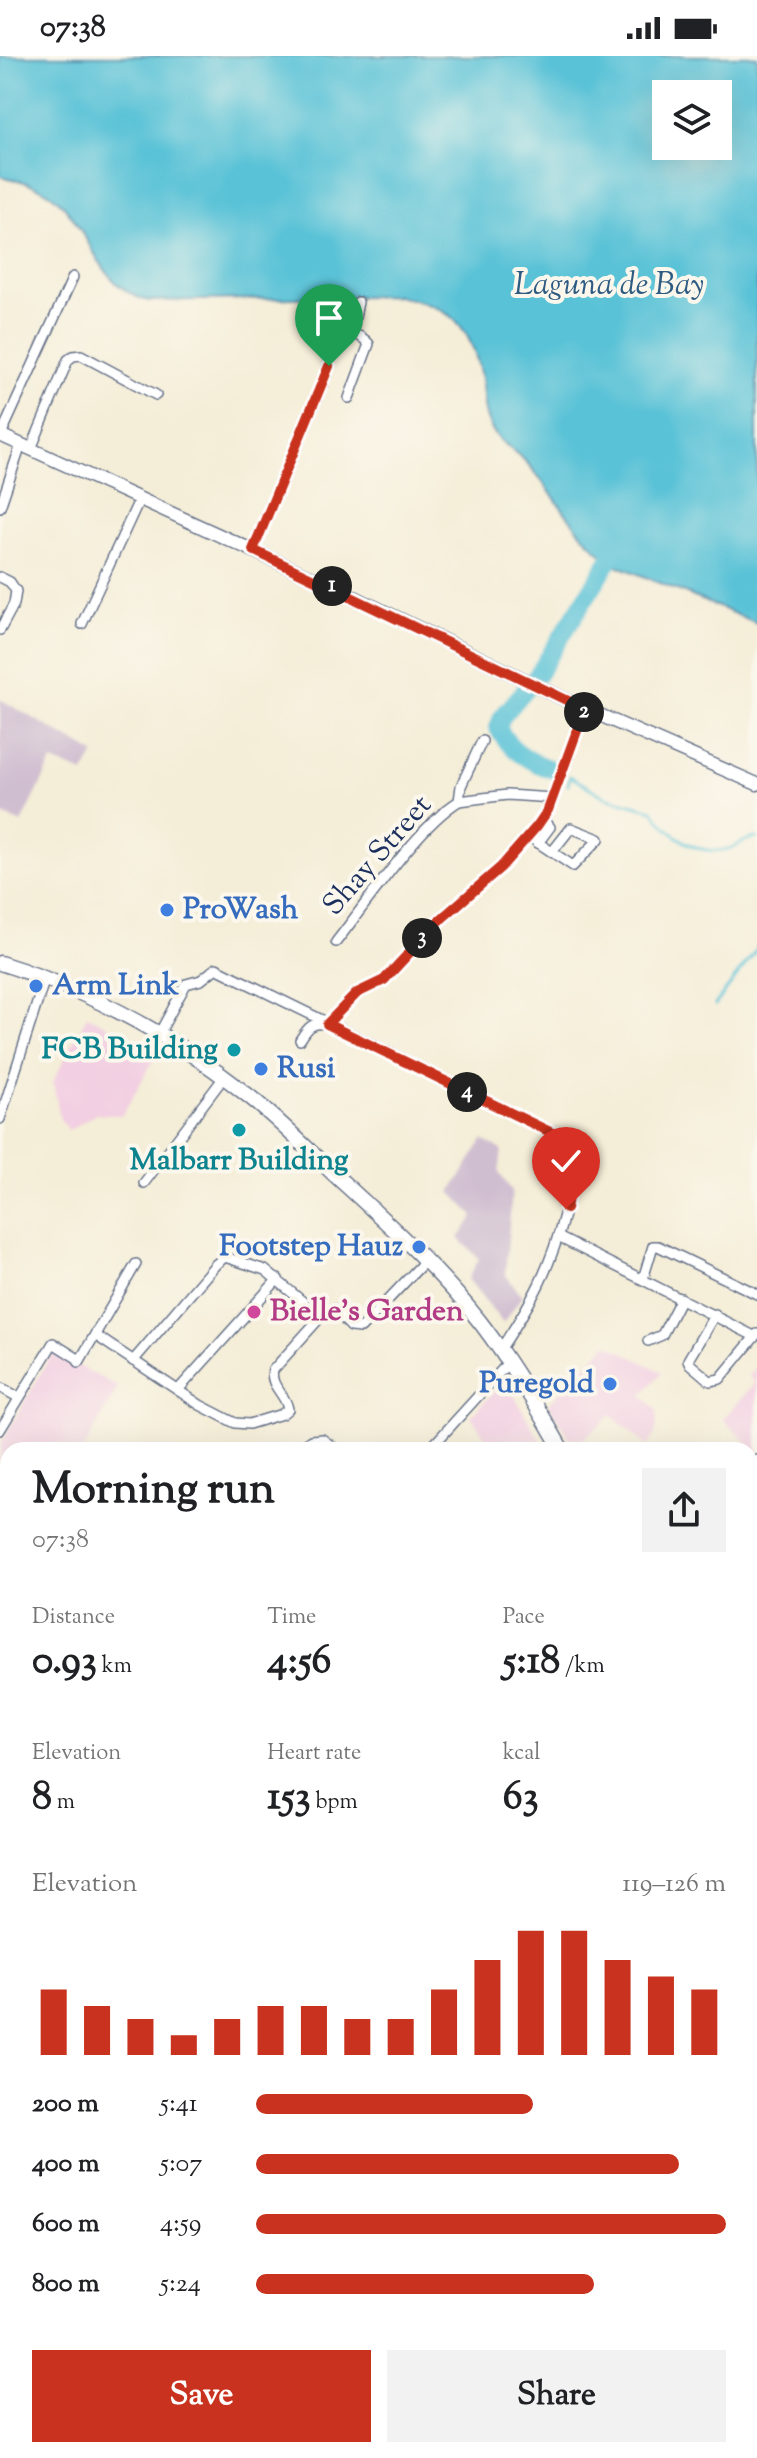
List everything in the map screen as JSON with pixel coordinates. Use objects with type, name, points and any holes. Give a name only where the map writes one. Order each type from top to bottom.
[{"type":"highway","points":[[0,963],[93,999],[159,1034],[224,1077],[269,1114],[426,1260],[479,1321],[557,1442]]},
{"type":"main road","points":[[1,435],[253,550],[537,687],[757,784]]},
{"type":"street","points":[[1,435],[73,277]]},
{"type":"street","points":[[352,333],[358,302]]},
{"type":"street","points":[[317,327],[352,333],[369,344],[349,398]]},
{"type":"street","points":[[253,550],[320,390],[338,330]]},
{"type":"street","points":[[0,507],[68,360],[73,356],[81,355],[156,395]]},
{"type":"street","points":[[82,624],[140,498]]},
{"type":"street","points":[[0,577],[10,582],[16,591],[14,604],[0,630]]},
{"type":"street","points":[[300,1040],[312,1024],[327,1024],[357,993],[384,980],[440,920],[501,867],[528,836],[553,798],[585,709]]},
{"type":"street","points":[[459,801],[464,779],[482,741]]},
{"type":"street","name":"Shay Street","points":[[336,942],[430,825],[459,801],[507,795],[553,798]]},
{"type":"street","points":[[538,843],[550,827],[541,820]]},
{"type":"street","points":[[528,836],[538,843],[573,866],[599,839],[571,828],[552,852]]},
{"type":"street","points":[[159,1034],[186,984],[201,980],[216,968],[577,1145],[572,1161],[572,1181],[544,1280],[504,1356],[435,1442]]},
{"type":"street","points":[[0,1119],[45,978]]},
{"type":"street","points":[[144,1183],[224,1077]]},
{"type":"street","points":[[558,1237],[756,1334],[720,1379],[713,1381],[688,1360],[715,1314]]},
{"type":"street","points":[[643,1279],[650,1250],[656,1245],[757,1294]]},
{"type":"street","points":[[133,1361],[220,1259],[225,1257],[265,1270],[321,1317]]},
{"type":"street","points":[[95,1335],[235,1423],[249,1424],[282,1414],[288,1409],[273,1382],[273,1370],[321,1317],[332,1308],[351,1327],[361,1328],[426,1260]]},
{"type":"street","points":[[0,1430],[53,1343],[79,1361],[136,1264]]},
{"type":"street","points":[[178,1390],[278,1279]]},
{"type":"street","points":[[648,1341],[662,1335],[681,1298]]},
{"type":"street","points":[[0,1387],[16,1396]]},
{"type":"shaded area","points":[[0,699],[95,754],[84,773],[52,761],[22,823],[0,814]]},
{"type":"shaded area","points":[[87,1016],[158,1052],[122,1115],[95,1114],[69,1130],[60,1119],[53,1082]]},
{"type":"shaded area","points":[[483,1140],[502,1150],[499,1173],[512,1191],[505,1274],[522,1296],[503,1323],[468,1279],[479,1259],[459,1238],[474,1216],[451,1192]]},
{"type":"shaded area","name":"Puregold","points":[[607,1344],[662,1372],[642,1395],[657,1410],[656,1432],[650,1442],[642,1442],[611,1415],[580,1442],[572,1442],[548,1404]]},
{"type":"shaded area","points":[[53,1352],[118,1387],[87,1442],[2,1442]]},
{"type":"shaded area","points":[[757,1366],[757,1442],[746,1442],[723,1419],[755,1383],[749,1376]]},
{"type":"shaded area","points":[[505,1380],[541,1442],[489,1442],[471,1416]]},
{"type":"water","name":"Laguna de Bay","points":[[0,56],[757,56],[757,623],[619,566],[594,546],[529,465],[493,432],[487,421],[481,378],[471,344],[456,320],[445,312],[397,296],[149,301],[131,294],[116,283],[76,223],[52,195],[0,176]]},
{"type":"waterway","points":[[554,770],[522,755],[508,743],[498,728],[502,717],[536,677],[609,561]]},
{"type":"waterway","points":[[568,785],[570,776],[605,797],[653,810],[667,828],[685,842],[705,850],[728,849],[757,838]]},
{"type":"waterway","points":[[715,1005],[757,949]]},
{"type":"place","name":"ProWash","points":[[167,910]]},
{"type":"place","name":"Arm Link","points":[[36,986]]},
{"type":"place","name":"FCB Building","points":[[234,1050]]},
{"type":"place","name":"Rusi","points":[[261,1069]]},
{"type":"place","name":"Malbarr Building","points":[[239,1130]]},
{"type":"place","name":"Footstep Hauz","points":[[419,1247]]},
{"type":"place","name":"Bielle's Garden","points":[[254,1312]]},
{"type":"place","name":"Puregold","points":[[610,1384]]},
{"type":"route","points":[[329,366],[253,550],[585,709],[548,810],[537,826],[501,867],[440,920],[384,980],[357,993],[327,1024],[577,1145],[566,1209]]}]
